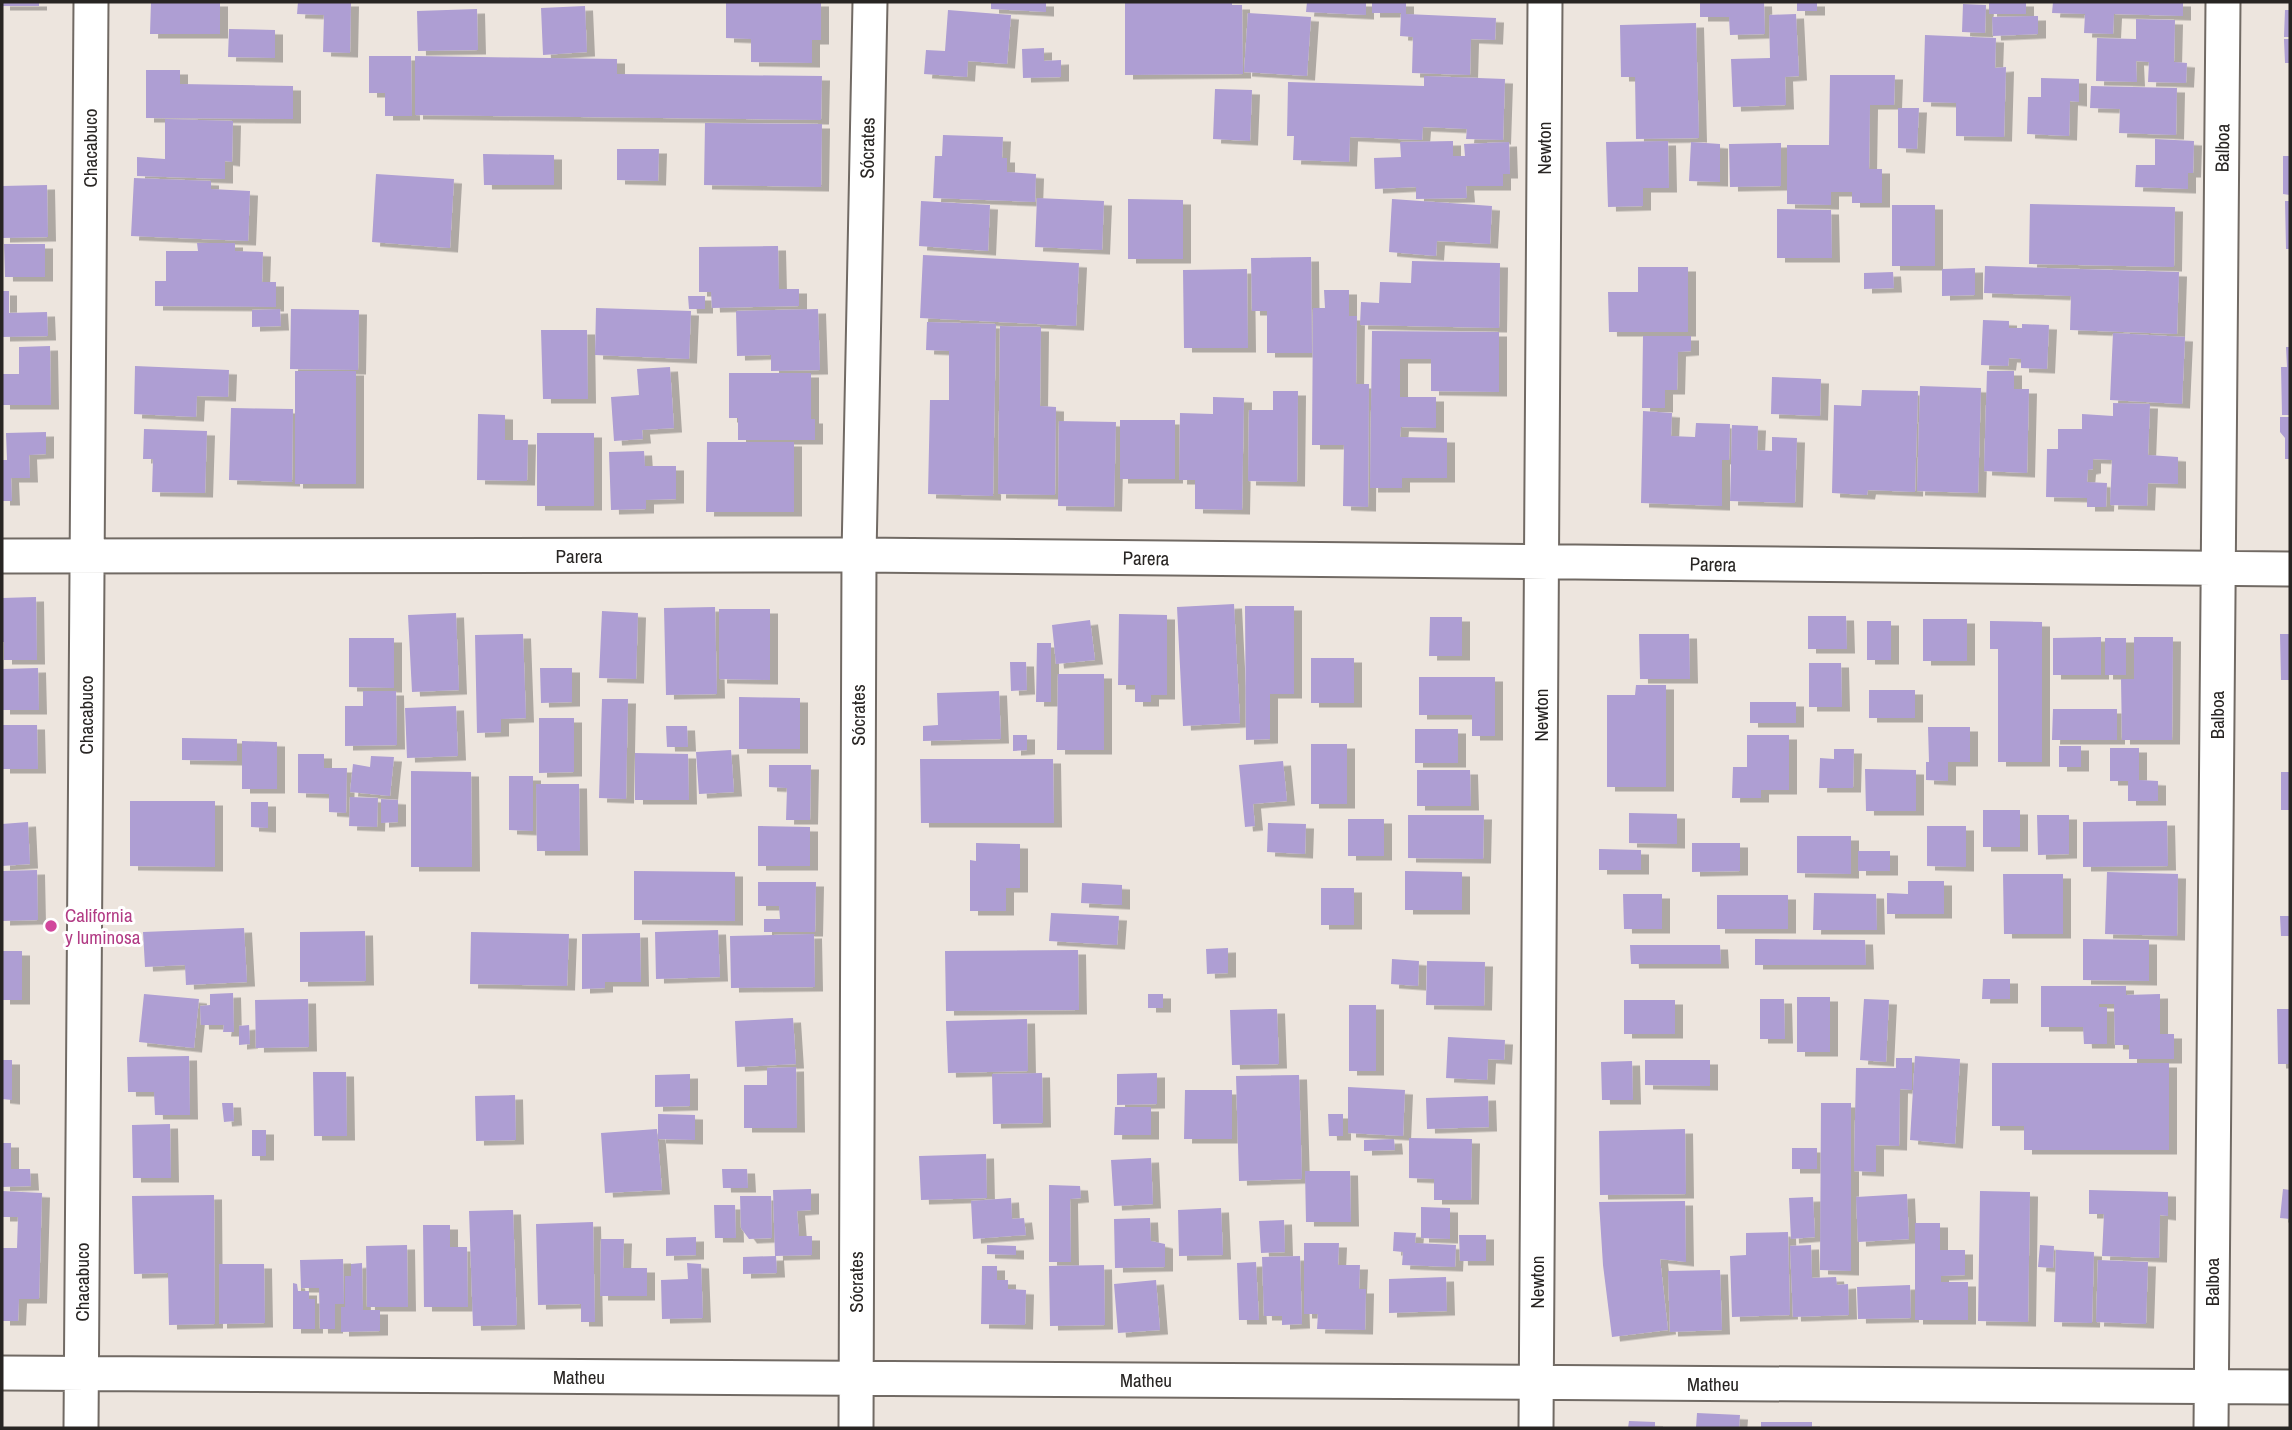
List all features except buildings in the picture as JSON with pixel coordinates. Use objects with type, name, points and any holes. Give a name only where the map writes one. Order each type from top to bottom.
[{"type":"street","name":"Chacabuco","points":[[80,1428],[91,2]]},
{"type":"street","name":"Sócrates","points":[[856,1428],[859,555],[870,2]]},
{"type":"street","name":"Newton","points":[[1536,1428],[1545,2]]},
{"type":"street","name":"Balboa","points":[[2211,1428],[2223,2]]},
{"type":"street","name":"Parera","points":[[2,556],[859,555],[2290,569]]},
{"type":"street","name":"Matheu","points":[[2,1373],[2290,1387]]},
{"type":"place","name":"California y luminosa","points":[[51,926]]}]
